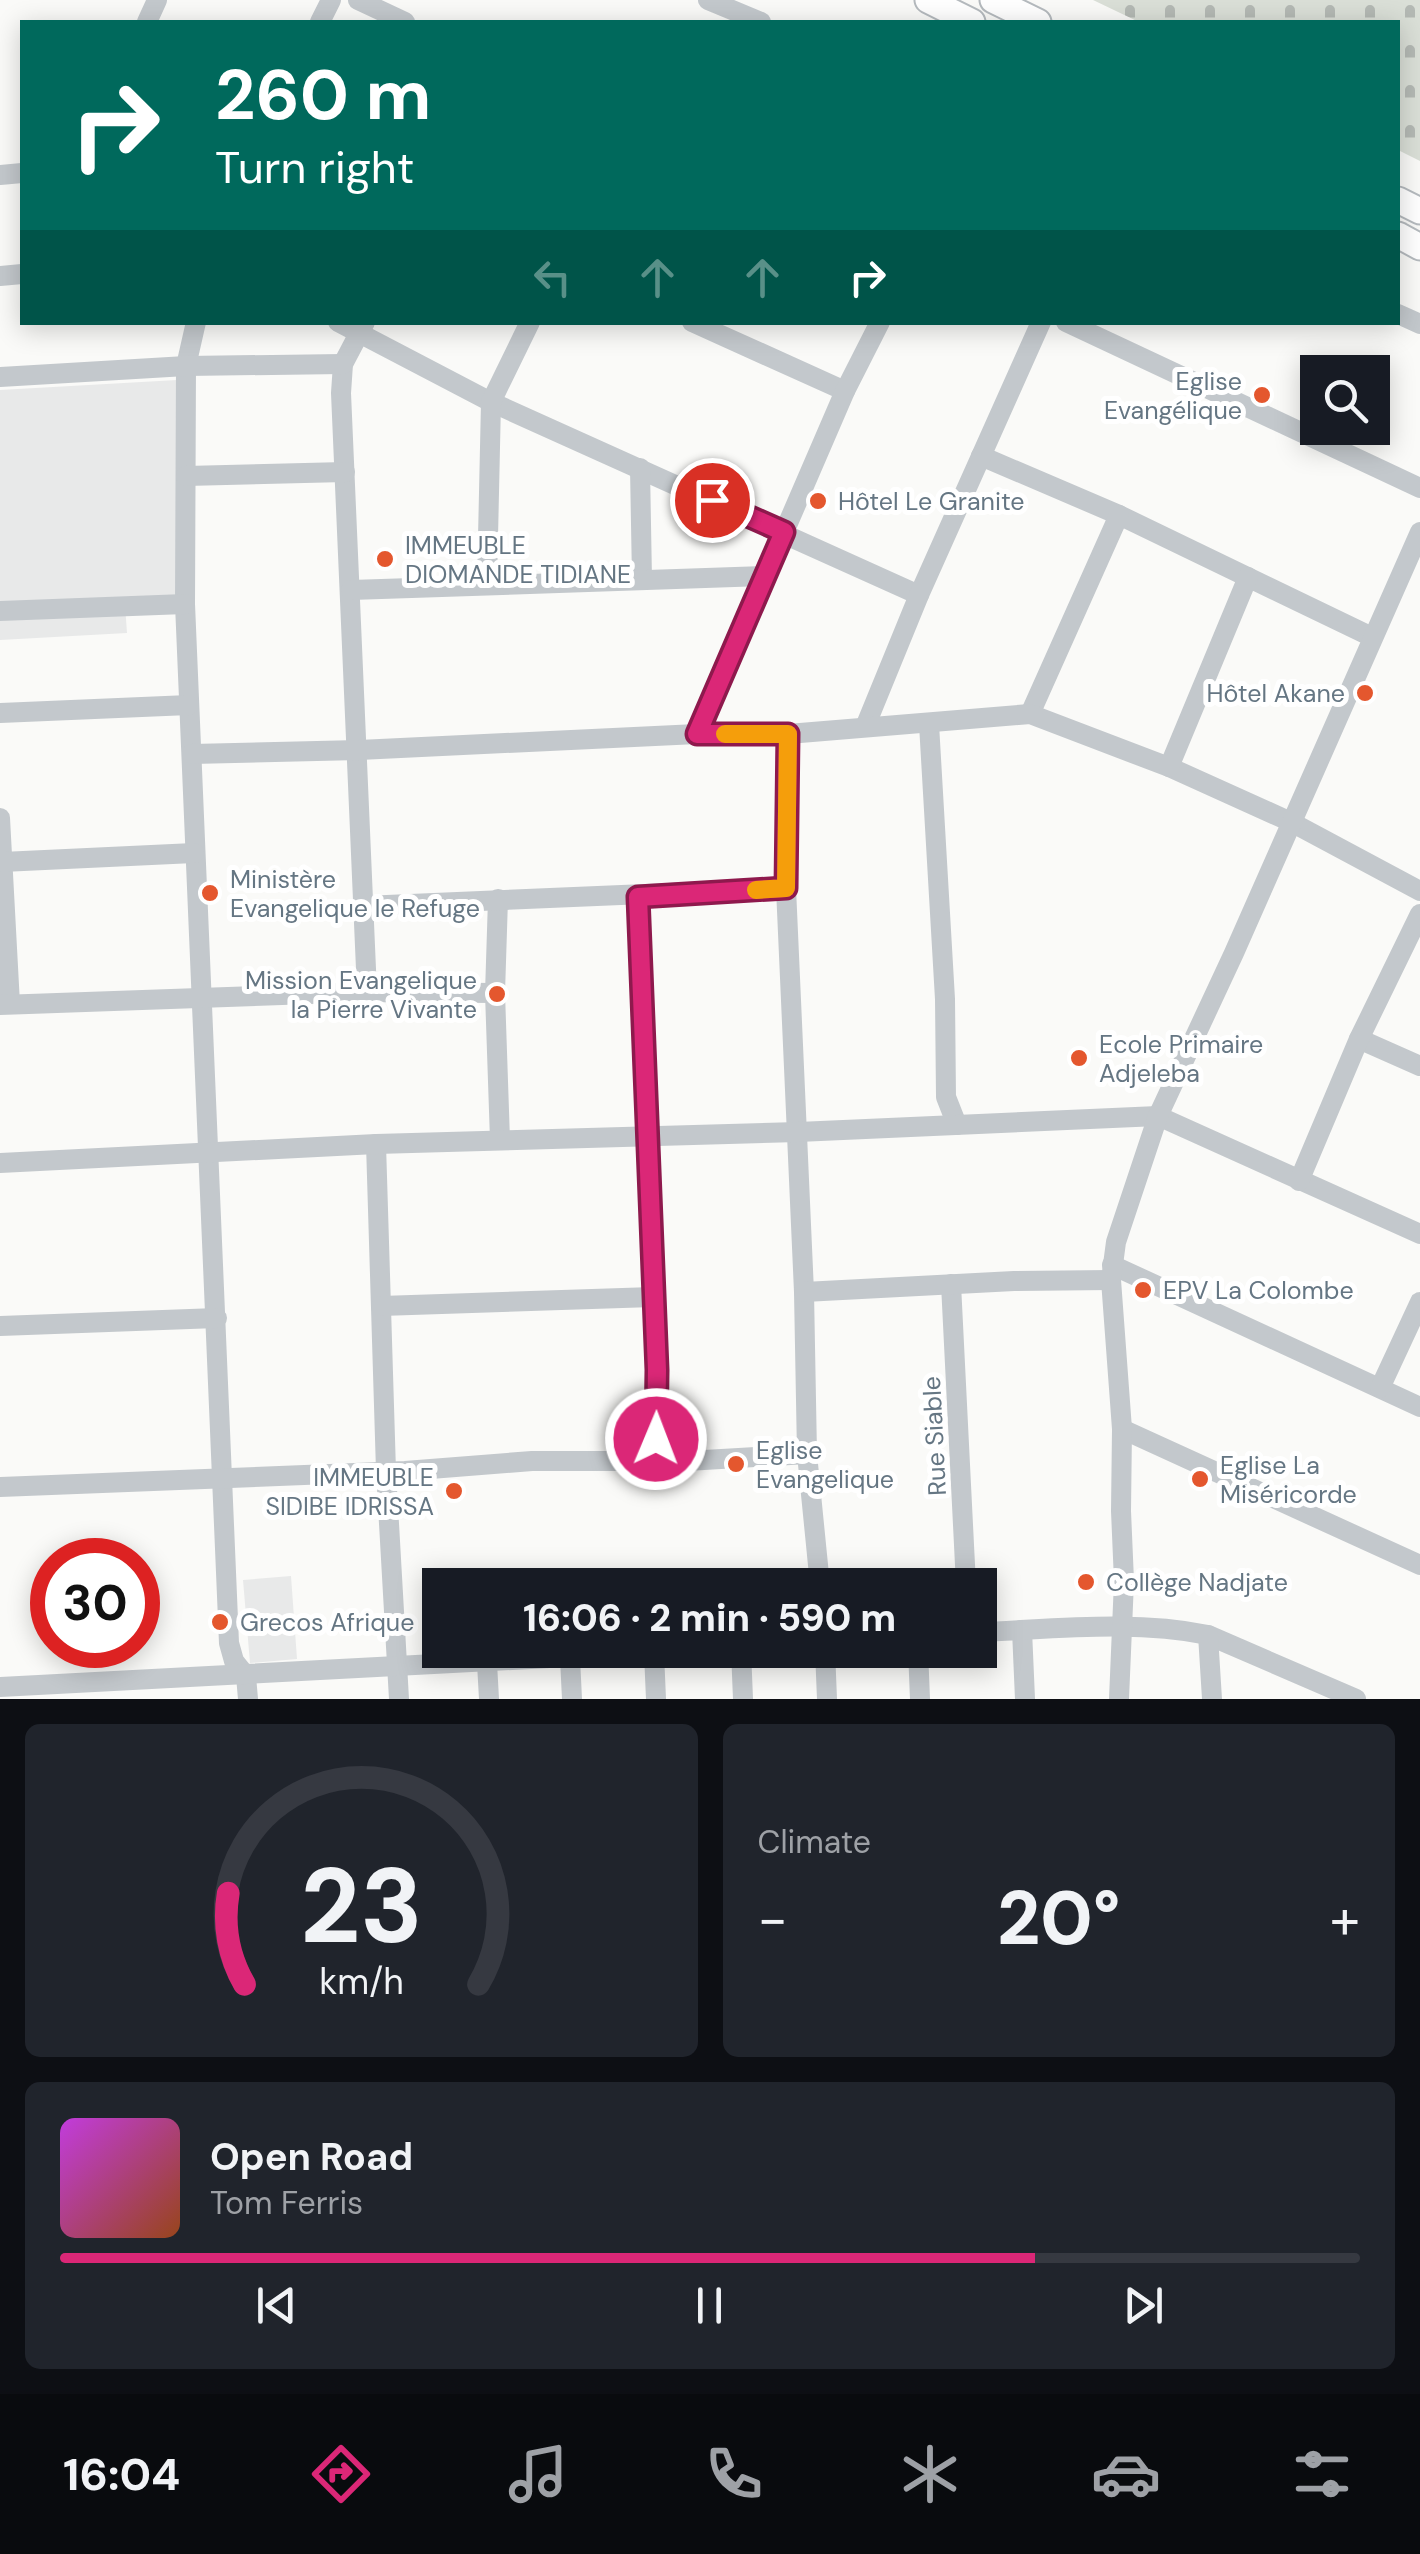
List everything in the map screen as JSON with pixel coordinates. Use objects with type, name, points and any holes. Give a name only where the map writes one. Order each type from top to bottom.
[{"type":"main road","points":[[928,0],[968,20]]},
{"type":"main road","points":[[992,0],[1034,20]]},
{"type":"street","points":[[358,0],[400,20]]},
{"type":"street","points":[[708,0],[756,20]]},
{"type":"street","points":[[195,325],[186,366],[185,604],[194,853],[230,1652],[246,1676],[248,1699]]},
{"type":"street","points":[[487,583],[490,402],[528,325]]},
{"type":"street","points":[[699,325],[845,391]]},
{"type":"street","points":[[697,734],[845,391],[878,325]]},
{"type":"street","points":[[865,726],[1040,325]]},
{"type":"street","points":[[1072,325],[1420,488]]},
{"type":"street","points":[[367,992],[343,364],[362,328],[490,402],[919,595]]},
{"type":"street","points":[[0,377],[186,366],[343,364]]},
{"type":"street","points":[[981,456],[1119,515],[1372,638]]},
{"type":"street","points":[[640,468],[642,579]]},
{"type":"street","points":[[186,476],[345,472]]},
{"type":"street","points":[[1030,714],[1119,515]]},
{"type":"street","points":[[1120,1699],[1124,1627],[1122,1429],[1112,1272],[1122,1222],[1158,1116],[1420,532]]},
{"type":"street","points":[[350,590],[767,576]]},
{"type":"street","points":[[1169,767],[1248,577]]},
{"type":"street","points":[[0,611],[185,604]]},
{"type":"street","points":[[0,713],[189,705]]},
{"type":"street","points":[[192,754],[697,734],[788,734],[1030,714],[1169,767],[1291,822],[1420,891]]},
{"type":"street","points":[[930,724],[946,1097],[958,1125]]},
{"type":"street","points":[[788,734],[786,888],[804,1292],[807,1454],[818,1568]]},
{"type":"street","points":[[0,818],[5,1004],[367,992],[495,993]]},
{"type":"street","points":[[2,862],[194,853]]},
{"type":"street","points":[[364,906],[786,888]]},
{"type":"street","points":[[638,897],[656,1439],[660,1461]]},
{"type":"street","points":[[498,900],[495,993],[500,1140]]},
{"type":"street","points":[[1300,1181],[1359,1039],[1420,914]]},
{"type":"street","points":[[1359,1039],[1420,1066]]},
{"type":"street","points":[[0,1163],[376,1144],[798,1132],[1158,1116],[1420,1234]]},
{"type":"street","points":[[376,1144],[398,1699]]},
{"type":"street","points":[[804,1292],[1112,1272],[1420,1406]]},
{"type":"street","name":"Rue Siable","points":[[951,1284],[965,1568]]},
{"type":"street","points":[[381,1306],[654,1298]]},
{"type":"street","points":[[1380,1388],[1420,1302]]},
{"type":"street","points":[[0,1326],[217,1318]]},
{"type":"street","points":[[1122,1429],[1420,1565]]},
{"type":"street","points":[[0,1487],[558,1460],[660,1461],[807,1454]]},
{"type":"street","points":[[997,1631],[1152,1626],[1208,1635],[1306,1674],[1356,1699]]},
{"type":"street","points":[[1022,1630],[1025,1699]]},
{"type":"street","points":[[1208,1635],[1212,1699]]},
{"type":"street","points":[[12,1691],[101,1691],[246,1676],[422,1666]]},
{"type":"street","points":[[486,1668],[488,1699]]},
{"type":"street","points":[[570,1668],[572,1699]]},
{"type":"street","points":[[655,1668],[656,1699]]},
{"type":"street","points":[[742,1668],[743,1699]]},
{"type":"street","points":[[826,1668],[827,1699]]},
{"type":"street","points":[[919,1668],[920,1699]]},
{"type":"street","points":[[1306,1674],[1306,1699]]},
{"type":"shaded area","points":[[177,380],[179,601],[125,605],[127,633],[0,640],[0,390]]},
{"type":"shaded area","points":[[291,1576],[297,1659],[250,1663],[243,1580]]},
{"type":"green space","points":[[1093,0],[1420,0],[1420,161],[1400,151],[1400,20],[1135,20]]},
{"type":"slow traffic","points":[[725,734],[788,734],[786,888],[756,890]]},
{"type":"place","name":"Eglise Evangélique","points":[[1262,395]]},
{"type":"place","name":"Hôtel Le Granite","points":[[818,501]]},
{"type":"place","name":"IMMEUBLE DIOMANDE TIDIANE","points":[[385,559]]},
{"type":"place","name":"Hôtel Akane","points":[[1365,693]]},
{"type":"place","name":"Ministère Evangelique le Refuge","points":[[210,893]]},
{"type":"place","name":"Mission Evangelique la Pierre Vivante","points":[[497,994]]},
{"type":"place","name":"Ecole Primaire Adjeleba","points":[[1079,1058]]},
{"type":"place","name":"EPV La Colombe","points":[[1143,1290]]},
{"type":"place","name":"Eglise Evangelique","points":[[736,1464]]},
{"type":"place","name":"Eglise La Miséricorde","points":[[1200,1479]]},
{"type":"place","name":"IMMEUBLE SIDIBE IDRISSA","points":[[454,1491]]},
{"type":"place","name":"Collège Nadjate","points":[[1086,1582]]},
{"type":"place","name":"Grecos Afrique","points":[[220,1622]]},
{"type":"route","points":[[656,1439],[657,1370],[638,897],[786,888],[788,734],[697,734],[784,532],[712,500]]}]
